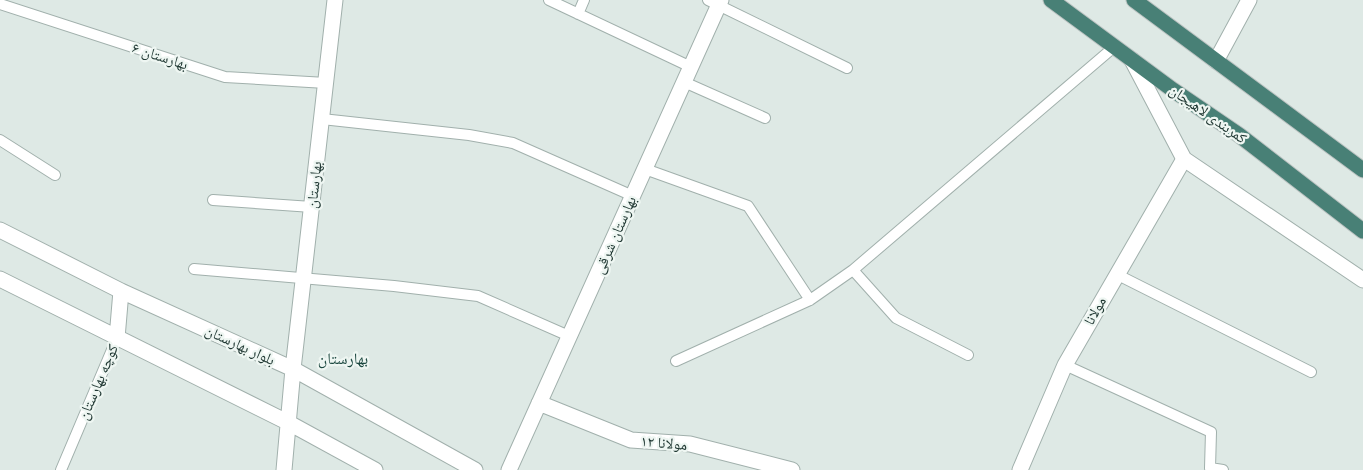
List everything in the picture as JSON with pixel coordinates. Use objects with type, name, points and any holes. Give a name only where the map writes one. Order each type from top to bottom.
[{"type":"highway","name":"کمربندی لاهیجان","points":[[1051,0],[1132,60],[1240,135],[1363,231]]},
{"type":"highway","points":[[1134,0],[1363,170]]},
{"type":"street","name":"بهارستان","points":[[284,470],[293,369],[335,0]]},
{"type":"street","points":[[1216,61],[1249,0]]},
{"type":"street","name":"بهارستان شرقی","points":[[509,470],[691,67],[716,1]]},
{"type":"street","points":[[1132,60],[1184,159],[1363,280]]},
{"type":"street","name":"مولانا","points":[[1020,470],[1065,365],[1184,159]]},
{"type":"street","name":"بلوار بهارستان","points":[[0,230],[121,291],[293,369],[475,470]]},
{"type":"street","points":[[0,279],[289,423],[375,470]]},
{"type":"street","name":"کوچه بهارستان","points":[[117,338],[121,291]]},
{"type":"street","name":"مولانا ۱۲","points":[[539,403],[631,440],[690,444],[792,470]]},
{"type":"lane","points":[[550,0],[691,67]]},
{"type":"lane","points":[[578,14],[584,0]]},
{"type":"lane","points":[[716,1],[847,68]]},
{"type":"lane","name":"بهارستان ۶","points":[[0,4],[225,77],[326,83]]},
{"type":"lane","points":[[676,361],[810,300],[853,270],[1114,46]]},
{"type":"lane","points":[[684,82],[765,118]]},
{"type":"lane","points":[[322,119],[469,135],[513,144],[633,196]]},
{"type":"lane","points":[[0,140],[55,175]]},
{"type":"lane","points":[[645,169],[748,206],[810,300]]},
{"type":"lane","points":[[213,200],[312,207]]},
{"type":"lane","points":[[194,269],[478,296],[569,336]]},
{"type":"lane","points":[[853,270],[896,318],[968,355]]},
{"type":"lane","points":[[1116,274],[1311,372]]},
{"type":"lane","name":"کوچه بهارستان","points":[[61,470],[117,338]]},
{"type":"lane","points":[[1065,365],[1211,432],[1210,468],[1223,470]]},
{"type":"district","name":"بهارستان","points":[[343,358]]}]
